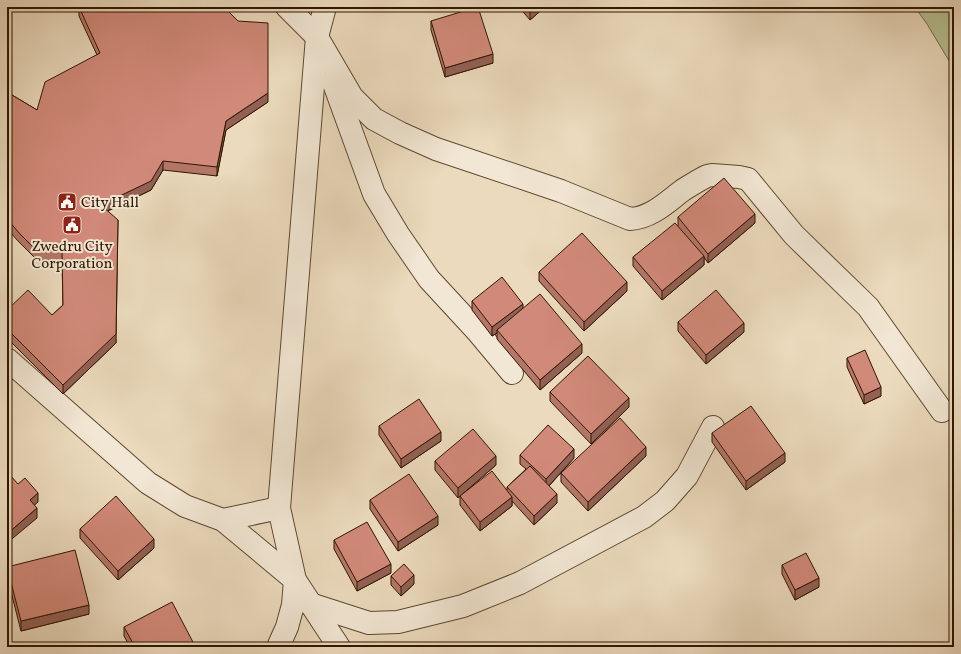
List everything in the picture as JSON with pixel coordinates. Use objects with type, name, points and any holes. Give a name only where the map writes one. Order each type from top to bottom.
[{"type":"street","points":[[287,7],[317,37],[352,97],[374,119],[400,133],[436,149],[561,191],[630,219],[638,219],[650,214],[707,176],[712,175],[748,179],[794,236],[868,307],[942,411]]},
{"type":"street","points":[[278,647],[287,627],[293,606],[295,580],[279,508],[317,37],[325,7]]},
{"type":"street","points":[[317,37],[374,194],[398,234],[429,279],[477,331],[512,373]]},
{"type":"street","points":[[7,359],[148,484],[185,506],[224,520],[295,580],[339,647]]},
{"type":"street","points":[[310,604],[369,623],[398,622],[463,606],[520,583],[644,517],[665,501],[687,476],[713,427]]},
{"type":"street","points":[[224,520],[279,508]]},
{"type":"green space","points":[[915,7],[954,7],[954,69],[927,24]]},
{"type":"building","name":"City Hall","points":[[79,7],[224,7],[238,21],[268,23],[268,93],[226,121],[217,167],[163,161],[151,181],[101,205],[118,220],[116,334],[63,385],[7,329],[7,310],[28,290],[52,315],[63,305],[62,251],[36,250],[7,219],[7,92],[37,110],[45,82],[100,53]]},
{"type":"building","points":[[478,7],[493,54],[445,68],[431,21]]},
{"type":"building","points":[[527,7],[535,7],[530,11]]},
{"type":"building","points":[[724,178],[755,214],[708,254],[678,217]]},
{"type":"building","points":[[675,223],[704,256],[662,291],[633,257]]},
{"type":"building","points":[[582,233],[627,282],[584,322],[539,272]]},
{"type":"building","points":[[502,277],[523,304],[492,327],[472,301]]},
{"type":"building","points":[[716,290],[744,323],[706,355],[678,322]]},
{"type":"building","points":[[540,294],[582,344],[540,380],[497,330]]},
{"type":"building","points":[[865,350],[881,387],[864,395],[847,358]]},
{"type":"building","points":[[588,356],[629,398],[591,434],[550,392]]},
{"type":"building","points":[[419,399],[441,432],[401,459],[379,426]]},
{"type":"building","points":[[751,406],[785,453],[746,481],[712,433]]},
{"type":"building","points":[[620,418],[646,447],[588,502],[561,473]]},
{"type":"building","points":[[548,425],[574,449],[546,479],[520,455]]},
{"type":"building","points":[[473,429],[496,456],[458,488],[435,461]]},
{"type":"building","points":[[530,466],[557,494],[534,516],[507,487]]},
{"type":"building","points":[[492,471],[512,497],[480,522],[460,496]]},
{"type":"building","points":[[409,474],[438,516],[398,542],[370,500]]},
{"type":"building","points":[[10,475],[18,484],[25,478],[38,493],[30,500],[37,508],[7,534],[7,478]]},
{"type":"building","points":[[116,496],[154,539],[118,571],[80,529]]},
{"type":"building","points":[[367,522],[391,564],[357,582],[334,540]]},
{"type":"building","points":[[75,550],[89,605],[21,621],[7,567]]},
{"type":"building","points":[[806,553],[819,578],[795,590],[782,565]]},
{"type":"building","points":[[404,564],[414,575],[401,587],[391,576]]},
{"type":"building","points":[[172,602],[195,646],[135,647],[124,627]]},
{"type":"place","name":"City Hall","points":[[67,202]]},
{"type":"place","name":"Zwedru City Corporation","points":[[72,225]]}]
